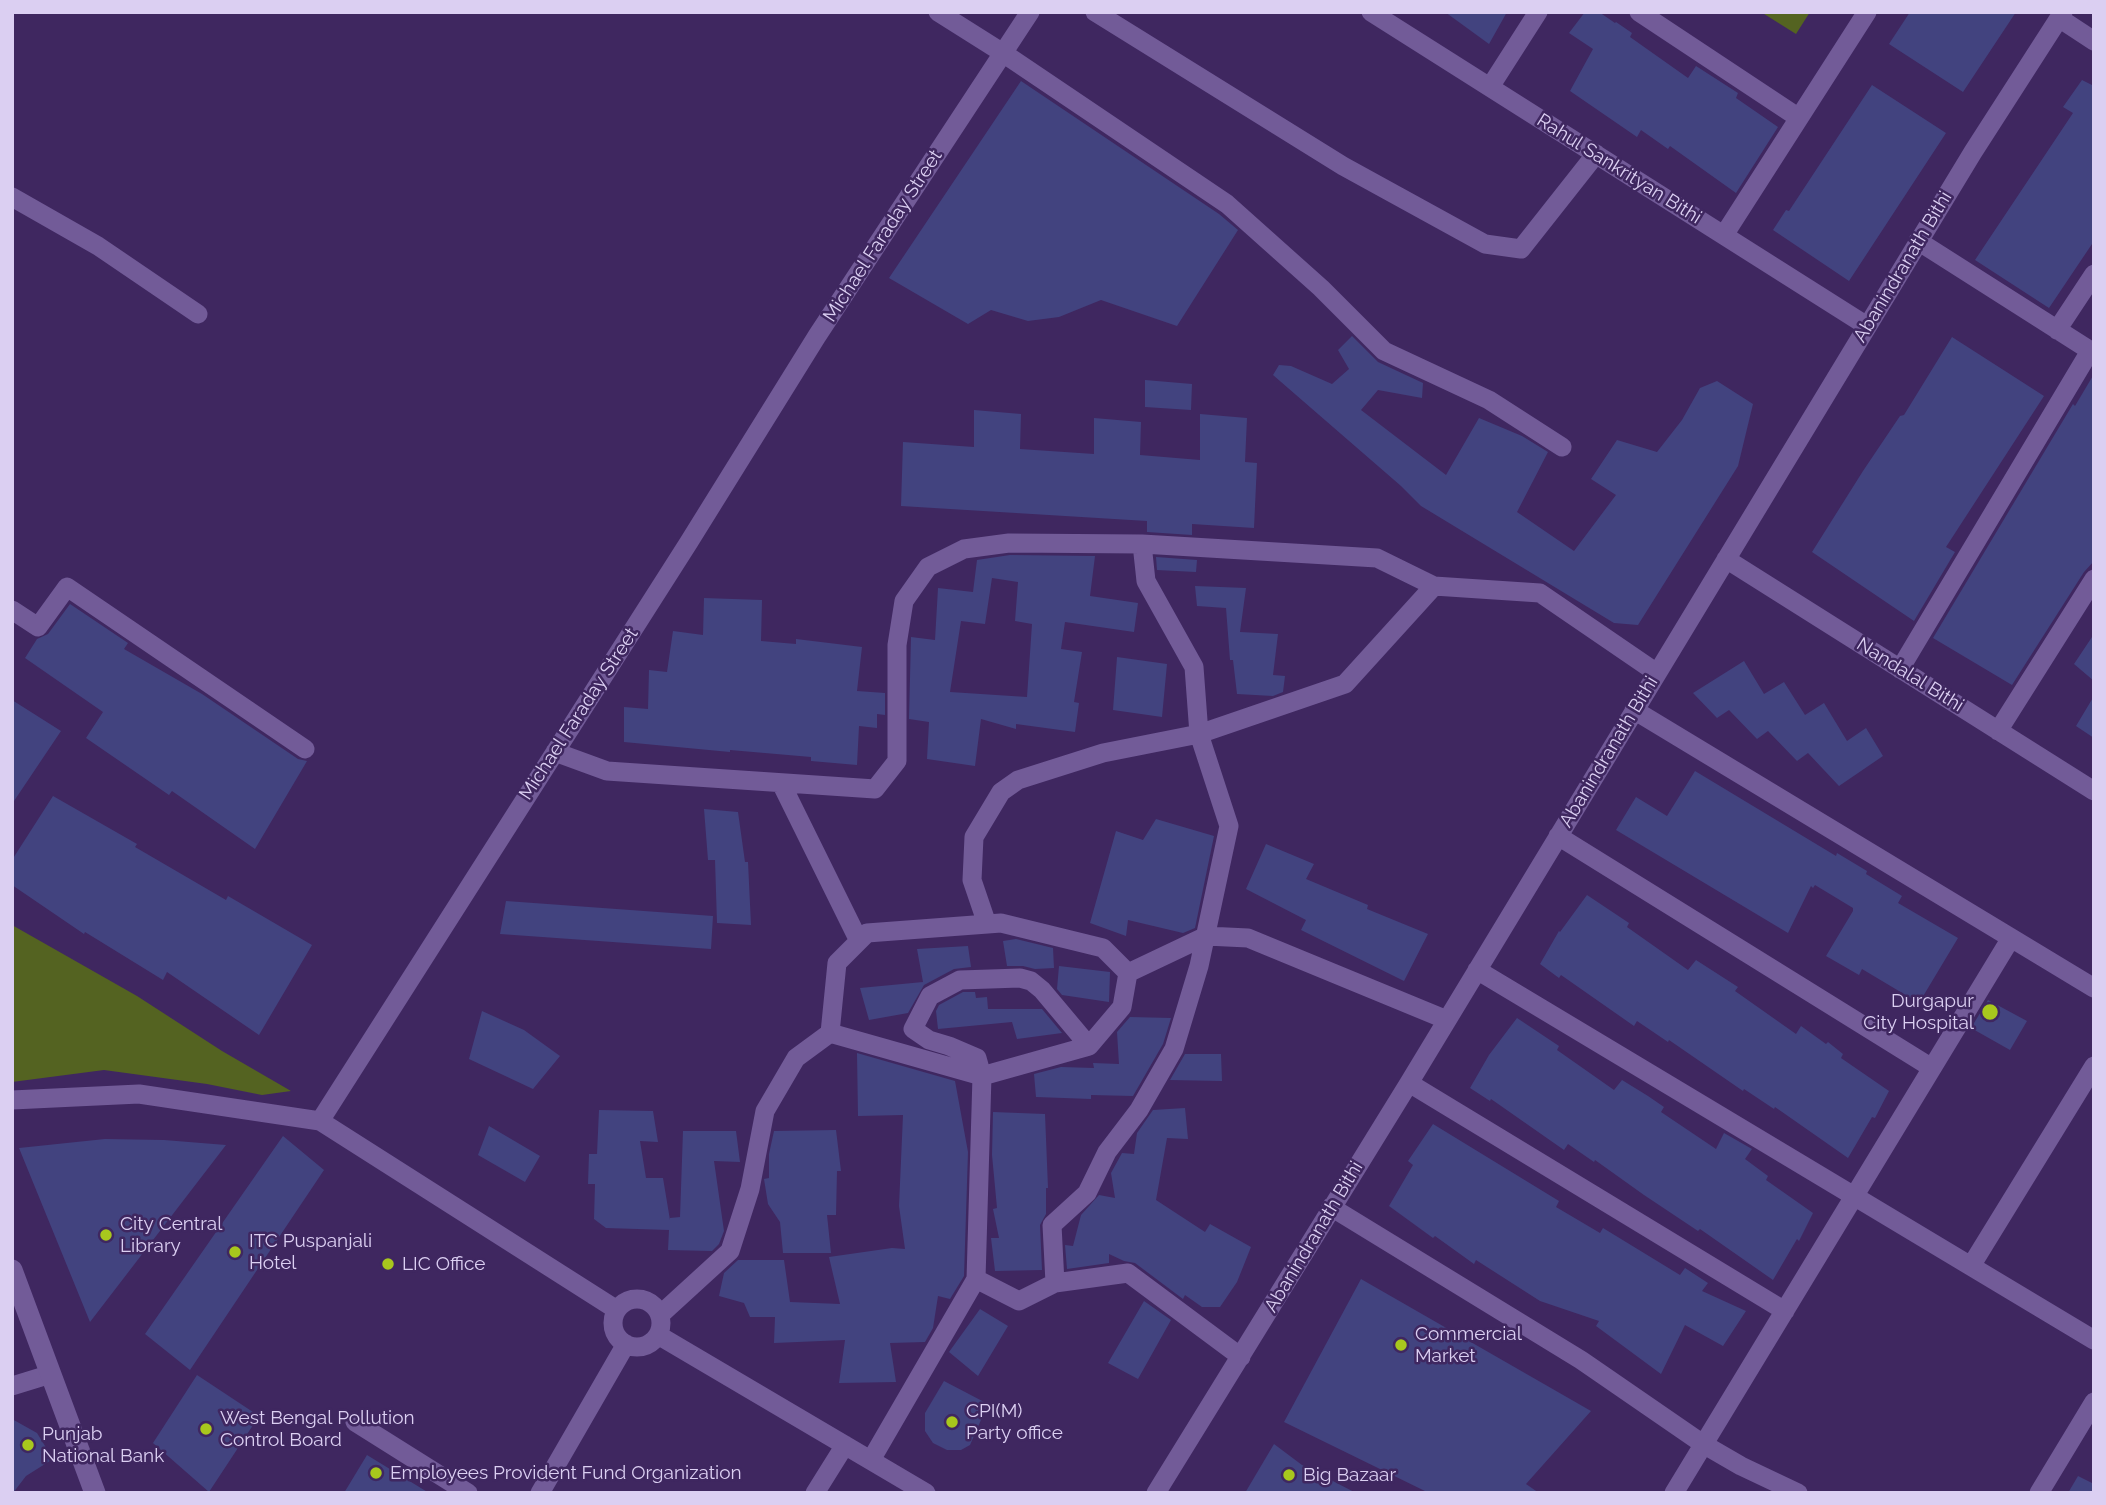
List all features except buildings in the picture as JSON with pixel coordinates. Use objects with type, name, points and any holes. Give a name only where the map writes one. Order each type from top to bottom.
[{"type":"street","points":[[938,12],[1227,204],[1321,288],[1384,351],[1489,400],[1563,447]]},
{"type":"street","name":"Michael Faraday Street","points":[[320,1121],[817,336],[1030,12]]},
{"type":"street","points":[[1095,12],[1343,166],[1485,244],[1521,248],[1596,154]]},
{"type":"street","name":"Rahul Sankrityan Bithi","points":[[1371,12],[1867,326]]},
{"type":"street","points":[[1490,87],[1538,12]]},
{"type":"street","points":[[1639,12],[1799,117]]},
{"type":"street","points":[[1724,235],[1867,12]]},
{"type":"street","points":[[2061,15],[2094,41]]},
{"type":"street","name":"Abanindranath Bithi","points":[[1156,1493],[1409,1083],[1918,241],[2061,15]]},
{"type":"street","points":[[12,197],[98,246],[198,314]]},
{"type":"street","points":[[1900,669],[2092,352],[1918,241]]},
{"type":"street","points":[[2057,330],[2094,274]]},
{"type":"street","points":[[555,752],[607,771],[874,789],[897,761],[897,645],[904,601],[928,566],[964,549],[1009,543],[1142,544],[1377,558],[1434,586],[1540,593],[1657,673]]},
{"type":"street","points":[[1055,1283],[1052,1225],[1087,1194],[1107,1152],[1139,1110],[1174,1049],[1206,936],[1229,826],[1199,734],[1194,667],[1146,581],[1142,544]]},
{"type":"street","name":"Nandalal Bithi","points":[[1726,559],[2094,792]]},
{"type":"street","points":[[1998,731],[2088,602],[2094,579]]},
{"type":"street","points":[[987,924],[972,880],[974,836],[1001,792],[1018,780],[1103,753],[1199,734],[1345,684],[1434,586]]},
{"type":"street","points":[[12,610],[38,627],[67,587],[305,749]]},
{"type":"street","points":[[1634,710],[2094,988]]},
{"type":"street","points":[[781,783],[859,941]]},
{"type":"street","points":[[1558,836],[1932,1068]]},
{"type":"street","points":[[660,1315],[730,1251],[750,1189],[765,1111],[796,1058],[830,1033],[837,963],[867,933],[1002,923],[1103,948],[1128,973]]},
{"type":"street","points":[[1128,973],[1206,936],[1248,938],[1447,1020]]},
{"type":"street","points":[[1674,1493],[2011,938]]},
{"type":"street","points":[[1477,970],[2094,1340]]},
{"type":"street","points":[[830,1033],[982,1076],[1089,1046],[1122,1007],[1128,973]]},
{"type":"street","points":[[872,1460],[976,1279],[982,1076],[977,1058],[949,1045],[929,1040],[913,1029],[930,996],[960,980],[992,977],[1031,981],[1042,990],[1089,1046]]},
{"type":"street","points":[[1971,1266],[2094,1066]]},
{"type":"street","points":[[1409,1083],[1785,1311]]},
{"type":"street","points":[[12,1100],[139,1094],[320,1121],[617,1310]]},
{"type":"street","points":[[1331,1207],[1581,1360],[1703,1444],[1741,1466],[1798,1493]]},
{"type":"street","points":[[12,1270],[94,1493]]},
{"type":"street","points":[[976,1279],[1019,1301],[1055,1283],[1128,1273],[1241,1357]]},
{"type":"street","points":[[639,1299],[655,1306],[660,1315],[658,1335],[642,1347],[626,1344],[614,1329],[613,1319],[617,1310],[623,1303],[639,1299]]},
{"type":"street","points":[[658,1335],[926,1493]]},
{"type":"street","points":[[540,1493],[626,1344]]},
{"type":"street","points":[[12,1386],[51,1374]]},
{"type":"street","points":[[2039,1493],[2094,1402]]},
{"type":"street","points":[[355,1422],[468,1493]]},
{"type":"street","points":[[815,1493],[845,1445]]},
{"type":"green space","points":[[1761,12],[1810,12],[1796,34]]},
{"type":"green space","points":[[12,925],[137,996],[222,1051],[291,1091],[262,1095],[207,1084],[104,1070],[12,1082]]},
{"type":"place","name":"Durgapur City Hospital","points":[[1990,1012]]},
{"type":"place","name":"City Central Library","points":[[106,1235]]},
{"type":"place","name":"ITC Puspanjali Hotel","points":[[235,1252]]},
{"type":"place","name":"LIC Office","points":[[388,1264]]},
{"type":"place","name":"Commercial Market","points":[[1401,1345]]},
{"type":"place","name":"CPI(M) Party office","points":[[952,1422]]},
{"type":"place","name":"West Bengal Pollution Control Board","points":[[206,1429]]},
{"type":"place","name":"Punjab National Bank","points":[[28,1445]]},
{"type":"place","name":"Employees Provident Fund Organization","points":[[376,1473]]},
{"type":"place","name":"Big Bazaar","points":[[1289,1475]]}]
